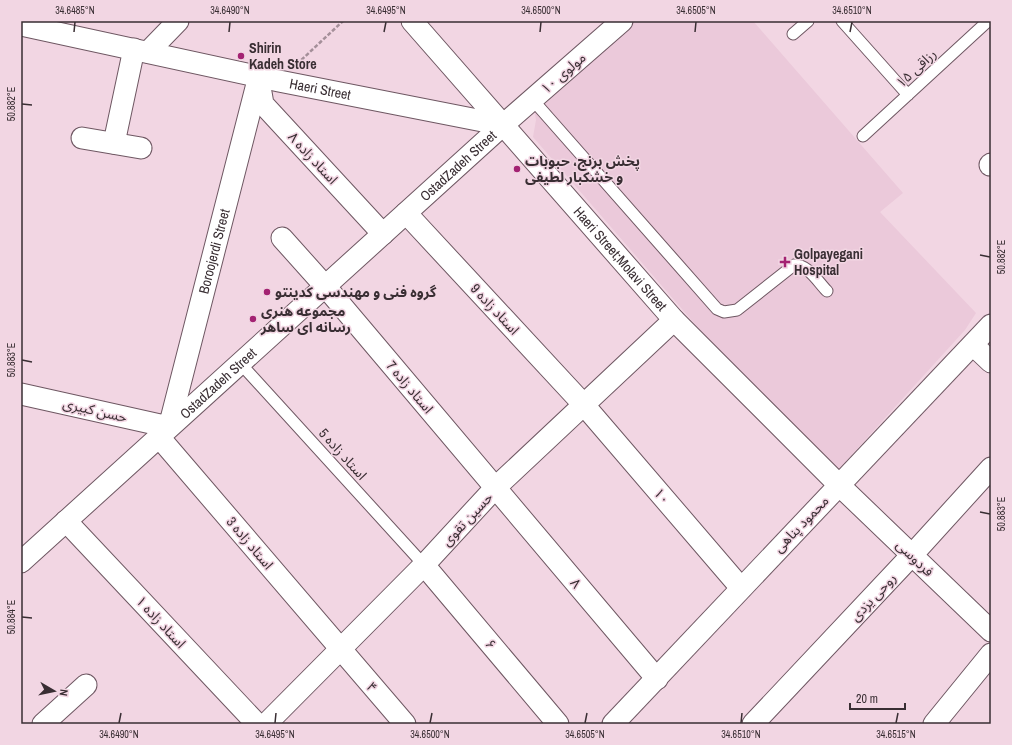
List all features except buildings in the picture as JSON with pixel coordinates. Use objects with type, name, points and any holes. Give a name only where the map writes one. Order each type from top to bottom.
[{"type":"street","points":[[114,143],[141,50],[178,21]]},
{"type":"street","name":"مولوی ۱۰","points":[[503,124],[622,21]]},
{"type":"street","name":"Haeri Street","points":[[21,25],[279,81],[503,124]]},
{"type":"street","name":"Haeri Street;Molavi Street","points":[[423,25],[503,124],[674,320],[839,485]]},
{"type":"street","name":"استاد زاده ۸","points":[[258,76],[263,104],[383,234]]},
{"type":"street","name":"Boroojerdi Street","points":[[164,432],[258,76]]},
{"type":"street","name":"OstadZadeh Street","points":[[21,562],[503,124]]},
{"type":"street","points":[[82,138],[141,148]]},
{"type":"street","name":"استاد زاده 9","points":[[406,213],[584,405]]},
{"type":"street","name":"استاد زاده 7","points":[[282,238],[325,286],[495,488]]},
{"type":"street","name":"حسین تقوی","points":[[266,724],[424,565],[495,488],[674,320]]},
{"type":"street","name":"محمود پناهی","points":[[612,724],[657,679],[741,588],[991,325]]},
{"type":"street","points":[[973,345],[991,362]]},
{"type":"street","name":"حسن کبیری","points":[[21,394],[164,432]]},
{"type":"street","name":"۱۰","points":[[584,405],[741,588]]},
{"type":"street","name":"استاد زاده 3","points":[[164,432],[340,649]]},
{"type":"street","name":"روحی یزدی","points":[[753,724],[912,555],[991,468]]},
{"type":"street","name":"فردوسی","points":[[839,485],[991,631]]},
{"type":"street","name":"۸","points":[[495,488],[657,679]]},
{"type":"street","name":"استاد زاده ۱","points":[[66,521],[257,724]]},
{"type":"street","name":"۶","points":[[424,565],[558,724]]},
{"type":"street","name":"۴","points":[[340,649],[405,724]]},
{"type":"street","points":[[934,724],[991,654]]},
{"type":"street","points":[[43,724],[86,685]]},
{"type":"lane","points":[[793,34],[808,21]]},
{"type":"lane","points":[[842,21],[908,95]]},
{"type":"lane","name":"رزاقی ۱۵","points":[[864,136],[988,21]]},
{"type":"lane","points":[[532,99],[718,309],[724,312],[737,310],[794,264],[800,264],[827,291]]},
{"type":"lane","name":"استاد زاده 5","points":[[240,363],[424,565]]},
{"type":"path","points":[[279,81],[343,21]]},
{"type":"shaded area","name":"Golpayegani Hospital","points":[[634,21],[753,21],[903,193],[880,212],[976,313],[965,330],[836,472],[823,472],[533,137],[536,120],[533,104]]},
{"type":"place","name":"Shirin Kadeh Store","points":[[241,56]]},
{"type":"place","name":"پخش برنج، حبوبات و خشکبار لطیفی","points":[[517,169]]},
{"type":"place","name":"Golpayegani Hospital","points":[[785,262]]},
{"type":"place","name":"گروه فنی و مهندسی کدینتو","points":[[267,292]]},
{"type":"place","name":"مجموعه هنری رسانه ای ساهر","points":[[253,319]]}]
